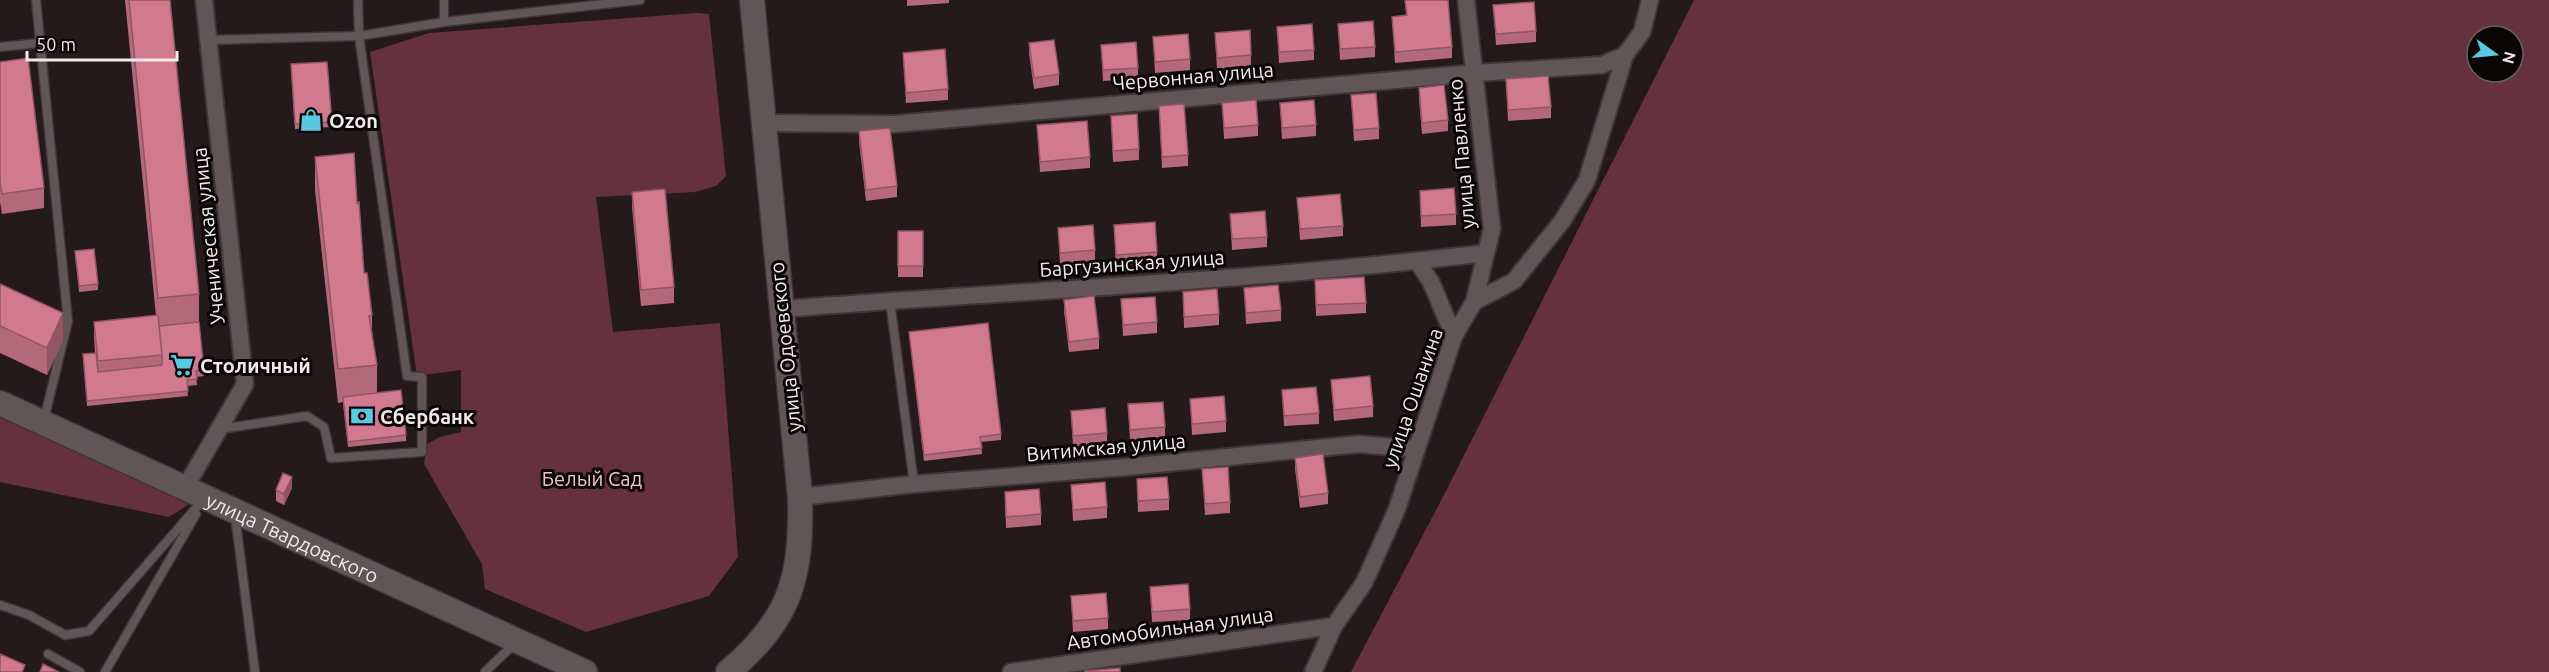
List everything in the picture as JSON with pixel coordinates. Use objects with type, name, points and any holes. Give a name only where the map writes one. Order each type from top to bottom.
[{"type":"street","name":"Ученическая улица","points":[[195,493],[219,429],[245,384],[204,0]]},
{"type":"street","name":"улица Одоевского","points":[[728,672],[754,651],[784,606],[796,571],[801,539],[800,497],[752,0]]},
{"type":"street","name":"улица Павленко","points":[[1466,0],[1491,229],[1474,303]]},
{"type":"street","name":"улица Ошанина","points":[[1313,672],[1334,626],[1364,582],[1397,509],[1454,336],[1474,303],[1514,281],[1563,220],[1587,180],[1625,55],[1642,32],[1650,0]]},
{"type":"street","name":"Червонная улица","points":[[764,123],[894,124],[1602,64],[1625,55]]},
{"type":"street","name":"Баргузинская улица","points":[[781,309],[1108,287],[1486,253]]},
{"type":"street","points":[[1417,261],[1431,282],[1454,336]]},
{"type":"street","name":"улица Твардовского","points":[[0,403],[518,641],[568,669]]},
{"type":"street","name":"Витимская улица","points":[[800,497],[914,484],[1127,467],[1359,444],[1415,449]]},
{"type":"street","name":"Автомобильная улица","points":[[1011,672],[1334,626]]},
{"type":"lane","points":[[36,0],[68,321],[43,423]]},
{"type":"lane","points":[[219,429],[307,416],[324,427],[331,458],[422,452],[422,377],[407,376],[358,36],[358,0]]},
{"type":"lane","points":[[444,0],[444,22]]},
{"type":"lane","points":[[208,40],[358,36],[444,22],[640,0]]},
{"type":"lane","points":[[0,47],[39,43]]},
{"type":"lane","points":[[890,301],[914,484]]},
{"type":"lane","points":[[58,316],[68,321]]},
{"type":"lane","points":[[0,605],[29,615],[65,635],[89,631],[195,493]]},
{"type":"lane","points":[[105,672],[195,493]]},
{"type":"lane","points":[[235,511],[255,672]]},
{"type":"lane","points":[[484,672],[518,641]]},
{"type":"lane","points":[[48,654],[80,672]]},
{"type":"green space","points":[[1694,0],[2549,0],[2549,672],[1351,672],[1446,491]]},
{"type":"green space","name":"Белый Сад","points":[[697,13],[709,14],[726,176],[716,186],[695,192],[596,197],[613,332],[720,323],[738,557],[709,596],[586,632],[485,589],[482,564],[424,464],[427,444],[440,437],[461,432],[461,370],[417,376],[370,52],[429,33]]},
{"type":"green space","points":[[0,418],[71,447],[191,503],[169,517],[0,482]]},
{"type":"building","points":[[129,0],[170,0],[199,294],[158,298]]},
{"type":"building","points":[[1405,0],[1448,0],[1452,47],[1395,52],[1392,17],[1407,15]]},
{"type":"building","points":[[1534,2],[1536,31],[1496,34],[1493,5]]},
{"type":"building","points":[[1373,21],[1375,47],[1340,49],[1338,24]]},
{"type":"building","points":[[1312,24],[1314,50],[1279,52],[1277,27]]},
{"type":"building","points":[[1250,30],[1251,55],[1217,58],[1215,33]]},
{"type":"building","points":[[1188,34],[1190,59],[1155,62],[1153,37]]},
{"type":"building","points":[[1054,40],[1059,74],[1034,78],[1029,43]]},
{"type":"building","points":[[1136,42],[1138,68],[1103,70],[1101,45]]},
{"type":"building","points":[[945,49],[948,89],[906,93],[903,53]]},
{"type":"building","points":[[28,58],[44,188],[2,194],[0,182],[0,62]]},
{"type":"building","points":[[327,62],[332,122],[295,124],[291,64]]},
{"type":"building","points":[[1548,76],[1551,107],[1508,110],[1506,79]]},
{"type":"building","points":[[1444,85],[1448,120],[1422,123],[1419,88]]},
{"type":"building","points":[[1376,93],[1379,128],[1354,130],[1351,95]]},
{"type":"building","points":[[1256,100],[1258,125],[1224,128],[1222,103]]},
{"type":"building","points":[[1314,100],[1316,125],[1282,128],[1280,103]]},
{"type":"building","points":[[1184,104],[1188,155],[1162,157],[1159,106]]},
{"type":"building","points":[[1137,114],[1139,149],[1113,151],[1111,116]]},
{"type":"building","points":[[1087,121],[1090,157],[1040,162],[1037,125]]},
{"type":"building","points":[[890,128],[897,186],[866,190],[859,131]]},
{"type":"building","points":[[354,153],[364,273],[367,273],[372,315],[369,316],[377,365],[338,369],[315,157]]},
{"type":"building","points":[[1454,188],[1456,214],[1421,216],[1420,191]]},
{"type":"building","points":[[665,189],[674,287],[641,290],[632,192]]},
{"type":"building","points":[[1340,194],[1343,226],[1300,229],[1297,198]]},
{"type":"building","points":[[1265,211],[1267,237],[1232,239],[1230,214]]},
{"type":"building","points":[[1155,222],[1157,252],[1116,255],[1114,225]]},
{"type":"building","points":[[1093,225],[1095,250],[1060,253],[1058,228]]},
{"type":"building","points":[[898,231],[923,231],[923,266],[898,266]]},
{"type":"building","points":[[94,249],[98,284],[79,286],[75,251]]},
{"type":"building","points":[[1364,277],[1366,303],[1316,305],[1315,280]]},
{"type":"building","points":[[0,284],[63,313],[47,348],[0,326]]},
{"type":"building","points":[[1278,285],[1281,310],[1246,313],[1244,288]]},
{"type":"building","points":[[1217,289],[1219,314],[1184,317],[1183,292]]},
{"type":"building","points":[[1094,296],[1099,338],[1069,342],[1064,300]]},
{"type":"building","points":[[1155,297],[1157,322],[1123,325],[1121,299]]},
{"type":"building","points":[[158,315],[162,355],[98,361],[94,322]]},
{"type":"building","name":"Столичный","points":[[199,322],[204,370],[196,371],[197,379],[187,380],[188,391],[87,401],[83,354],[96,353],[98,372],[162,365],[159,326]]},
{"type":"building","points":[[988,323],[1001,434],[980,437],[982,448],[924,455],[909,332]]},
{"type":"building","points":[[1370,376],[1373,406],[1334,410],[1331,380]]},
{"type":"building","points":[[1316,387],[1319,413],[1284,416],[1282,390]]},
{"type":"building","points":[[401,390],[406,435],[348,442],[343,397]]},
{"type":"building","points":[[1224,396],[1226,421],[1192,424],[1190,399]]},
{"type":"building","points":[[1163,402],[1165,427],[1130,430],[1128,404]]},
{"type":"building","points":[[1105,408],[1107,433],[1073,436],[1071,411]]},
{"type":"building","points":[[1323,454],[1328,493],[1300,497],[1295,458]]},
{"type":"building","points":[[1228,467],[1230,502],[1205,504],[1202,469]]},
{"type":"building","points":[[283,473],[292,477],[284,494],[276,490]]},
{"type":"building","points":[[1167,477],[1169,499],[1138,501],[1137,479]]},
{"type":"building","points":[[1105,482],[1107,507],[1073,510],[1071,485]]},
{"type":"building","points":[[1039,489],[1041,514],[1006,517],[1005,492]]},
{"type":"building","points":[[1188,584],[1190,609],[1152,612],[1150,587]]},
{"type":"building","points":[[1106,593],[1108,618],[1073,621],[1071,596]]},
{"type":"building","points":[[0,654],[25,665],[22,672],[0,672]]},
{"type":"building","points":[[43,664],[59,672],[40,672]]},
{"type":"building","points":[[1120,668],[1120,672],[1085,672],[1085,671]]},
{"type":"place","name":"Ozon","points":[[311,120]]},
{"type":"place","name":"Столичный","points":[[182,365]]},
{"type":"place","name":"Сбербанк","points":[[362,416]]}]
